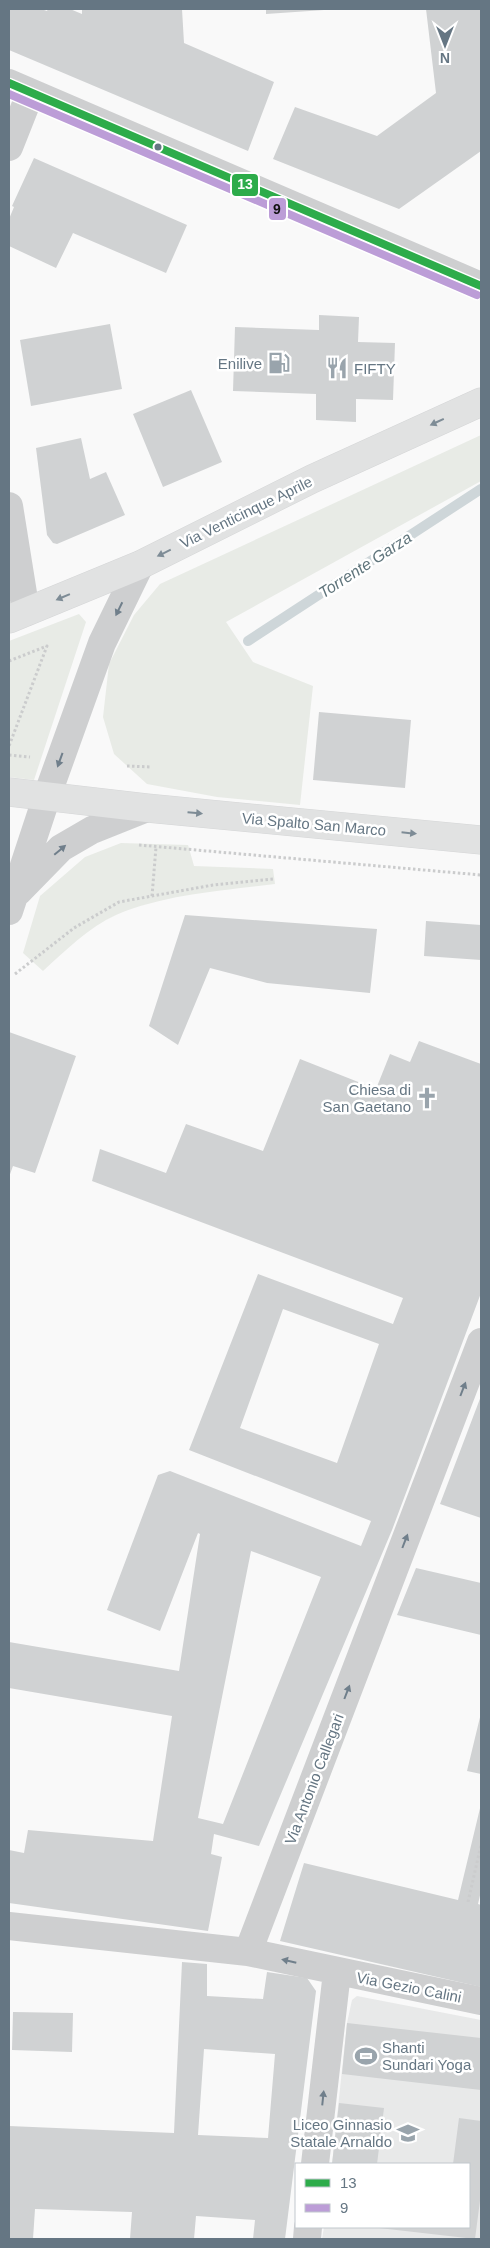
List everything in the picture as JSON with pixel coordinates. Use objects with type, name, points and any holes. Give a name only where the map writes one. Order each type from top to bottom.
[{"type":"main road","name":"Via Venticinque Aprile","points":[[18,616],[140,565],[312,479],[481,402]]},
{"type":"main road","name":"Via Spalto San Marco","points":[[9,792],[147,808],[481,840]]},
{"type":"street","points":[[9,147],[19,89],[481,286]]},
{"type":"street","points":[[9,506],[18,616]]},
{"type":"street","name":"Via Spalto San Marco","points":[[10,902],[102,643],[140,565]]},
{"type":"street","name":"Via Spalto San Marco","points":[[10,902],[61,848],[92,830],[147,808]]},
{"type":"street","name":"Via Antonio Callegari","points":[[248,1952],[481,1342]]},
{"type":"street","points":[[9,1926],[248,1952],[336,1972],[315,2163]]},
{"type":"street","name":"Via Gezio Calini","points":[[336,1972],[481,2001]]},
{"type":"path","points":[[9,661],[47,646],[9,746]]},
{"type":"path","points":[[9,755],[33,758]]},
{"type":"path","points":[[127,766],[152,767]]},
{"type":"path","points":[[136,845],[481,875]]},
{"type":"path","points":[[152,896],[156,846]]},
{"type":"path","points":[[15,974],[51,944],[119,902],[212,885],[274,879]]},
{"type":"path","points":[[468,1902],[481,1846]]},
{"type":"shaded area","points":[[481,435],[481,481],[226,622],[253,662],[313,686],[300,805],[217,797],[147,784],[114,754],[103,717],[109,664],[134,615],[160,584]]},
{"type":"shaded area","points":[[79,614],[86,622],[34,780],[9,777],[9,641]]},
{"type":"shaded area","points":[[121,843],[188,845],[194,866],[273,869],[275,884],[174,898],[154,902],[116,915],[96,926],[43,971],[23,953],[40,896],[85,857]]},
{"type":"shaded area","name":"Liceo Ginnasio Statale Arnaldo","points":[[357,1996],[481,2020],[481,2239],[322,2239],[324,2228],[470,2228],[470,2163],[332,2163],[347,2023],[352,2000]]},
{"type":"building","points":[[9,9],[41,9],[47,11],[48,9],[70,9],[82,14],[82,9],[182,9],[184,43],[274,82],[248,151],[9,50]]},
{"type":"building","points":[[266,9],[324,9],[324,10],[266,14]]},
{"type":"building","points":[[426,9],[481,9],[481,151],[399,209],[273,159],[295,107],[377,136],[436,93]]},
{"type":"building","points":[[34,158],[187,225],[166,273],[73,233],[56,268],[9,246],[9,219],[14,207],[12,206]]},
{"type":"building","points":[[319,315],[359,317],[358,342],[395,343],[393,400],[356,399],[356,422],[316,420],[316,394],[233,391],[235,327],[319,330]]},
{"type":"building","points":[[110,324],[122,389],[31,406],[20,340]]},
{"type":"building","points":[[191,390],[222,462],[163,487],[133,414]]},
{"type":"building","points":[[81,438],[90,479],[106,472],[125,515],[57,544],[53,543],[47,535],[36,448]]},
{"type":"building","points":[[319,712],[411,720],[405,788],[313,780]]},
{"type":"building","points":[[185,915],[377,929],[370,993],[267,983],[210,968],[178,1045],[149,1026]]},
{"type":"building","points":[[426,921],[481,925],[481,960],[424,956]]},
{"type":"building","points":[[9,1032],[76,1056],[35,1173],[13,1166],[9,1177]]},
{"type":"building","points":[[419,1041],[481,1064],[481,1293],[392,1530],[259,1846],[214,1834],[211,1854],[222,1857],[208,1931],[9,1903],[9,1850],[24,1853],[28,1830],[153,1841],[172,1716],[9,1688],[9,1642],[179,1671],[200,1534],[198,1533],[160,1631],[107,1610],[158,1475],[170,1471],[361,1546],[371,1521],[189,1450],[258,1274],[393,1324],[403,1298],[92,1181],[100,1149],[166,1173],[186,1124],[263,1151],[300,1059],[376,1089],[390,1054],[410,1062]],"holes":[[[283,1309],[379,1344],[337,1463],[240,1428]],[[251,1551],[321,1577],[223,1824],[198,1818]]]},
{"type":"building","points":[[481,1396],[481,1518],[440,1504]]},
{"type":"building","points":[[416,1568],[481,1583],[481,1635],[397,1615]]},
{"type":"building","points":[[481,1713],[481,1774],[467,1771]]},
{"type":"building","points":[[481,1804],[481,1891],[478,1904],[481,1905],[481,1987],[280,1941],[304,1863],[458,1900]]},
{"type":"building","points":[[182,1962],[207,1964],[207,1996],[263,1999],[267,1972],[307,1978],[316,1991],[285,2239],[253,2239],[255,2220],[196,2216],[194,2239],[130,2239],[132,2212],[35,2209],[33,2239],[9,2239],[9,2126],[174,2133]],"holes":[[[204,2049],[275,2054],[268,2138],[198,2135]]]},
{"type":"building","points":[[13,2012],[73,2013],[72,2052],[12,2050]]},
{"type":"building","points":[[347,2023],[481,2038],[481,2090],[342,2074]]},
{"type":"building","points":[[339,2103],[384,2108],[377,2163],[332,2163]]},
{"type":"building","points":[[459,2118],[481,2121],[481,2193],[475,2239],[379,2228],[470,2228],[470,2163],[453,2163]]},
{"type":"waterway","name":"Torrente Garza","points":[[248,641],[481,489]]},
{"type":"transit line","name":"13","points":[[9,83],[481,286]]},
{"type":"transit line","name":"9","points":[[9,94],[477,295]]},
{"type":"place","name":"Enilive","points":[[279,363]]},
{"type":"place","name":"FIFTY","points":[[337,368]]},
{"type":"place","name":"Chiesa di San Gaetano","points":[[427,1098]]},
{"type":"place","name":"Shanti Sundari Yoga","points":[[366,2056]]},
{"type":"place","name":"Liceo Ginnasio Statale Arnaldo","points":[[408,2133]]}]
